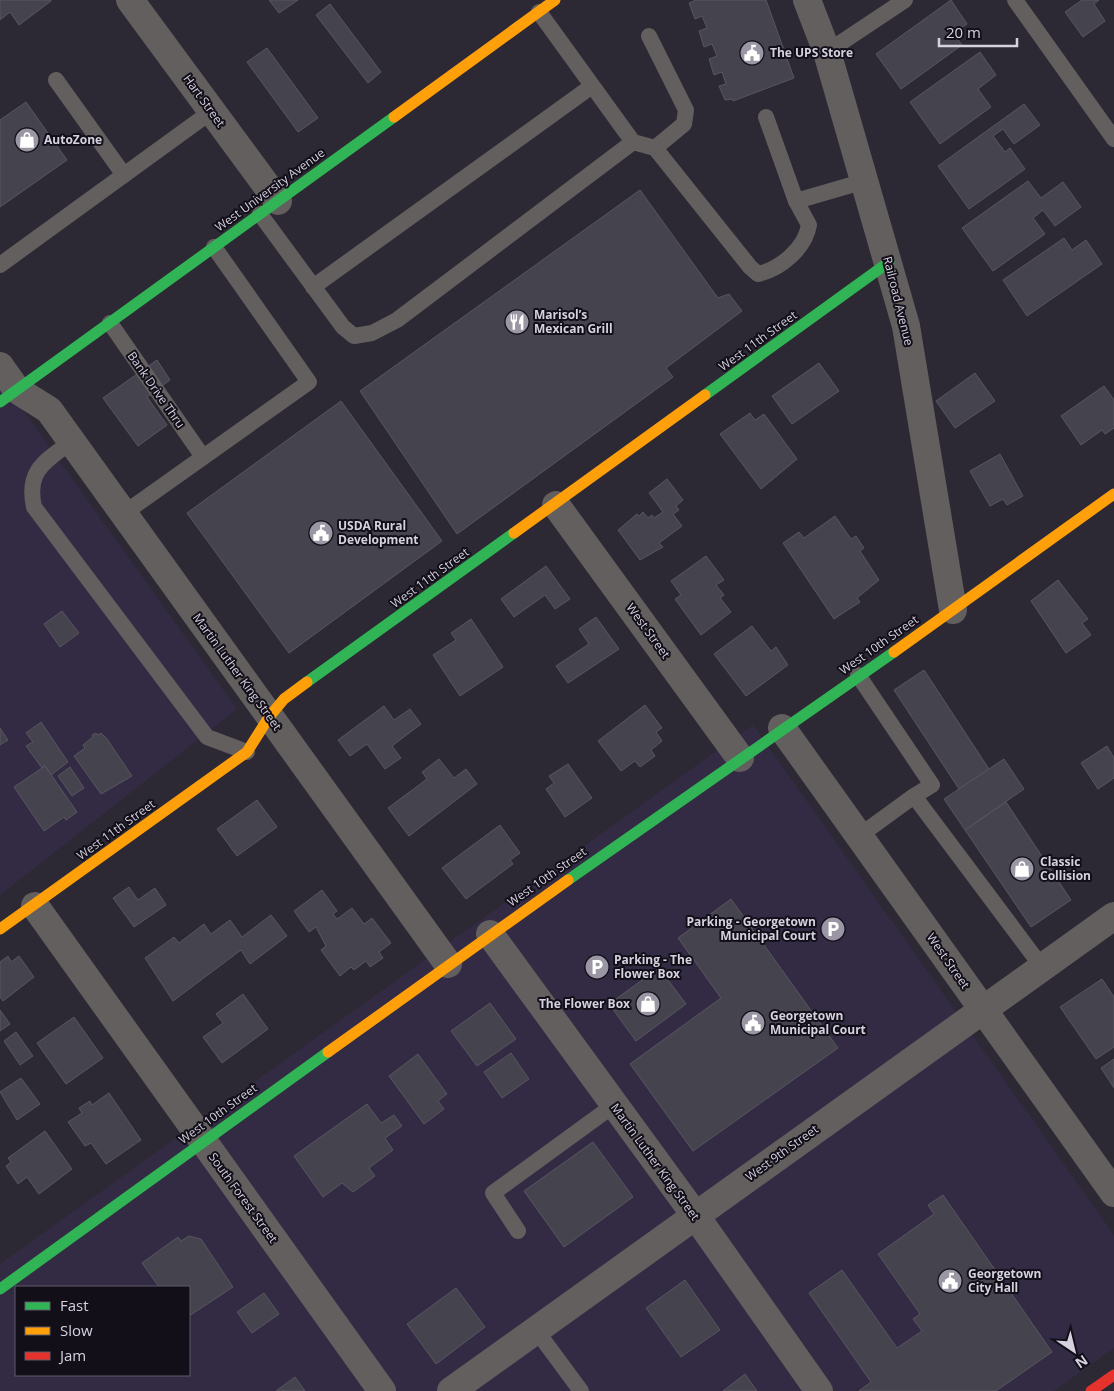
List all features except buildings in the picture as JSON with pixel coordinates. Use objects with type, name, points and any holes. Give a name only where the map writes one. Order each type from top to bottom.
[{"type":"street","name":"Hart Street","points":[[130,0],[212,111],[269,208]]},
{"type":"street","name":"West University Avenue","points":[[9,396],[555,0]]},
{"type":"street","name":"Railroad Avenue","points":[[807,0],[828,52],[906,326],[953,610]]},
{"type":"street","name":"West 11th Street","points":[[0,929],[35,906],[247,752],[269,717],[284,699],[556,505],[889,262]]},
{"type":"street","points":[[0,366],[9,396]]},
{"type":"street","name":"Martin Luther King Street","points":[[9,396],[49,410],[448,964]]},
{"type":"street","name":"West 10th Street","points":[[0,1289],[490,934],[953,610],[1114,494]]},
{"type":"street","name":"West Street","points":[[556,505],[740,758]]},
{"type":"street","name":"West Street","points":[[782,728],[1114,1193]]},
{"type":"street","name":"South Forest Street","points":[[35,906],[382,1391]]},
{"type":"street","name":"West 9th Street","points":[[451,1391],[1114,916]]},
{"type":"street","name":"Martin Luther King Street","points":[[490,934],[695,1215],[819,1391]]},
{"type":"street","points":[[1091,1391],[1114,1374]]},
{"type":"lane","points":[[828,52],[905,0]]},
{"type":"lane","points":[[1015,0],[1114,139]]},
{"type":"lane","points":[[539,12],[633,142],[655,148],[750,267],[758,274],[770,271],[801,247],[807,237],[809,225],[796,202],[766,117]]},
{"type":"lane","points":[[650,36],[686,110],[684,124],[655,148]]},
{"type":"lane","points":[[56,80],[124,175]]},
{"type":"lane","points":[[313,287],[592,86]]},
{"type":"lane","points":[[0,265],[212,111]]},
{"type":"lane","points":[[269,208],[313,287],[343,327],[354,336],[372,333],[396,320],[633,142]]},
{"type":"lane","points":[[796,202],[865,181]]},
{"type":"lane","points":[[123,514],[309,382],[214,247]]},
{"type":"lane","name":"Bank Drive Thru","points":[[110,323],[203,457]]},
{"type":"lane","points":[[71,442],[47,459],[37,471],[31,490],[34,507],[207,737],[247,752]]},
{"type":"lane","points":[[858,675],[932,785],[859,836]]},
{"type":"lane","points":[[914,796],[1042,967]]},
{"type":"lane","points":[[518,1231],[493,1193],[614,1105]]},
{"type":"lane","points":[[536,1330],[581,1391]]},
{"type":"shaded area","points":[[0,378],[237,709],[0,895]]},
{"type":"shaded area","points":[[753,725],[1114,1235],[1114,1348],[1054,1391],[0,1391],[0,1264]]},
{"type":"traffic: fast","points":[[0,402],[394,117]]},
{"type":"traffic: fast","points":[[705,395],[889,262]]},
{"type":"traffic: fast","points":[[307,682],[514,533]]},
{"type":"traffic: fast","points":[[568,880],[894,652]]},
{"type":"traffic: fast","points":[[0,1289],[328,1052]]},
{"type":"traffic: slow","points":[[394,117],[555,0]]},
{"type":"traffic: slow","points":[[514,533],[705,395]]},
{"type":"traffic: slow","points":[[894,652],[1114,494]]},
{"type":"traffic: slow","points":[[0,929],[247,752],[269,717],[284,699],[307,682]]},
{"type":"traffic: slow","points":[[328,1052],[568,880]]},
{"type":"traffic: jam","points":[[1091,1391],[1114,1375]]},
{"type":"place","name":"The UPS Store","points":[[752,53]]},
{"type":"place","name":"AutoZone","points":[[27,140]]},
{"type":"place","name":"Marisol’s Mexican Grill","points":[[517,322]]},
{"type":"place","name":"USDA Rural Development","points":[[321,533]]},
{"type":"place","name":"Classic Collision","points":[[1022,869]]},
{"type":"place","name":"Parking - Georgetown Municipal Court","points":[[833,929]]},
{"type":"place","name":"Parking - The Flower Box","points":[[597,967]]},
{"type":"place","name":"The Flower Box","points":[[648,1004]]},
{"type":"place","name":"Georgetown Municipal Court","points":[[753,1023]]},
{"type":"place","name":"Georgetown City Hall","points":[[950,1281]]}]
